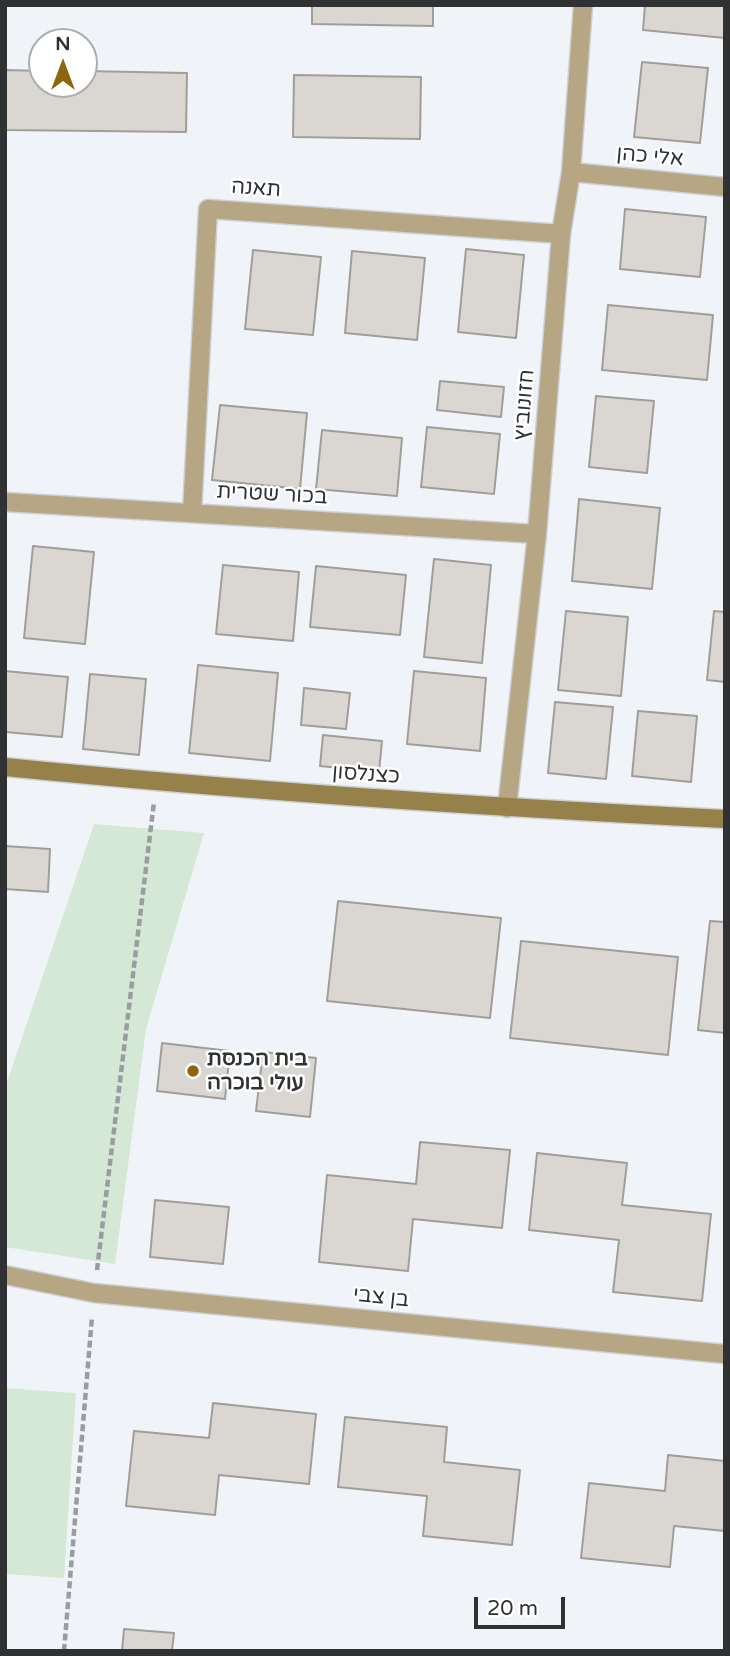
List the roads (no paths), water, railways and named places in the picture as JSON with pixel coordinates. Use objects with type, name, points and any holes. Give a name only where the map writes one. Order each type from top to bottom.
[{"type":"street","name":"חזונוביץ","points":[[507,808],[537,534],[561,234],[571,172],[583,5]]},
{"type":"street","name":"אלי כהן","points":[[571,172],[725,187]]},
{"type":"street","name":"תאנה","points":[[192,513],[208,209],[561,234]]},
{"type":"street","name":"בכור שטרית","points":[[5,502],[537,534]]},
{"type":"street","name":"כצנלסון","points":[[5,767],[156,782],[507,808],[725,819]]},
{"type":"street","name":"בן צבי","points":[[5,1275],[94,1293],[725,1354]]},
{"type":"place","name":"בית הכנסת עולי בוכרה","points":[[193,1071]]}]
